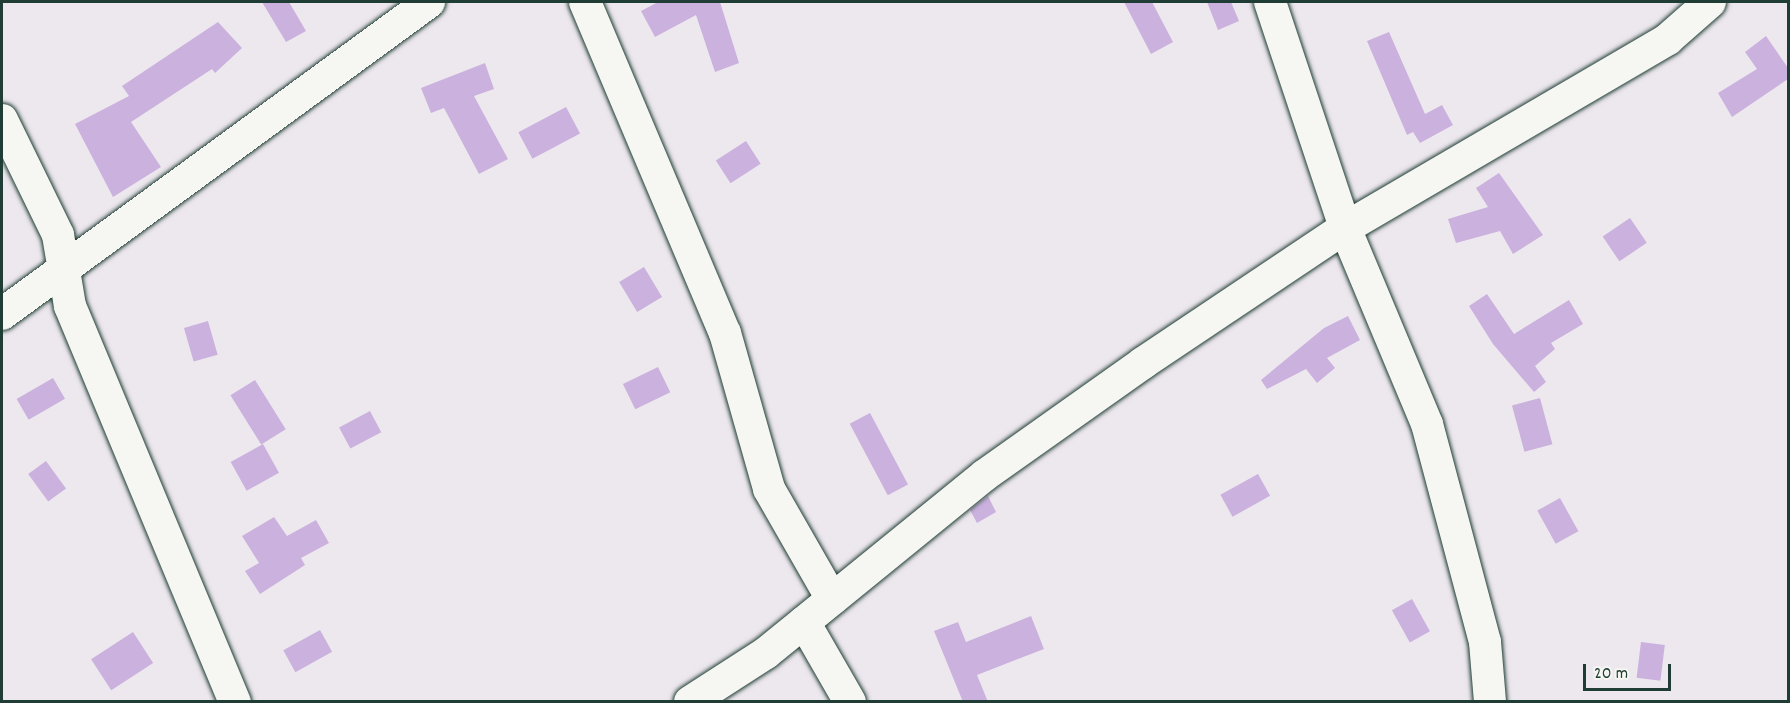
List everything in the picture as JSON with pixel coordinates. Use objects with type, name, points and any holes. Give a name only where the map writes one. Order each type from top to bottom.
[{"type":"street","points":[[2,314],[65,272],[429,2]]},
{"type":"street","points":[[585,2],[725,333],[769,489],[832,599]]},
{"type":"street","points":[[1270,2],[1345,228],[1427,424],[1485,642],[1490,702]]},
{"type":"street","points":[[690,702],[766,653],[985,475],[1143,363],[1345,228],[1668,39],[1710,2]]},
{"type":"street","points":[[2,120],[58,234],[70,306],[235,702]]},
{"type":"street","points":[[804,622],[850,702]]},
{"type":"building","points":[[262,2],[289,2],[306,31],[286,42]]},
{"type":"building","points":[[658,2],[720,2],[739,63],[715,72],[696,15],[655,37],[641,11]]},
{"type":"building","points":[[1124,2],[1152,2],[1173,42],[1151,54]]},
{"type":"building","points":[[1207,2],[1231,2],[1239,21],[1218,30]]},
{"type":"building","points":[[218,22],[242,48],[215,73],[212,69],[131,122],[161,167],[113,197],[75,124],[129,96],[122,86]]},
{"type":"building","points":[[1389,32],[1425,114],[1442,105],[1453,125],[1420,143],[1413,132],[1407,135],[1367,41]]},
{"type":"building","points":[[1766,36],[1788,68],[1788,79],[1732,117],[1718,93],[1757,69],[1745,52]]},
{"type":"building","points":[[485,63],[494,89],[474,96],[508,159],[479,174],[444,108],[431,113],[421,88]]},
{"type":"building","points":[[566,107],[580,133],[532,159],[518,132]]},
{"type":"building","points":[[746,141],[761,164],[731,183],[716,161]]},
{"type":"building","points":[[1499,173],[1543,235],[1513,254],[1500,231],[1456,243],[1448,219],[1488,207],[1476,188]]},
{"type":"building","points":[[1630,218],[1647,243],[1619,261],[1603,236]]},
{"type":"building","points":[[644,267],[662,297],[637,312],[619,282]]},
{"type":"building","points":[[1487,294],[1514,334],[1569,300],[1583,324],[1551,343],[1555,349],[1535,366],[1546,382],[1534,392],[1493,344],[1469,306]]},
{"type":"building","points":[[1348,316],[1360,340],[1327,358],[1335,368],[1317,383],[1306,369],[1267,389],[1261,380],[1324,328]]},
{"type":"building","points":[[208,321],[218,355],[194,362],[184,328]]},
{"type":"building","points":[[658,367],[670,392],[635,409],[623,384]]},
{"type":"building","points":[[53,378],[65,399],[29,420],[17,399]]},
{"type":"building","points":[[255,380],[286,429],[261,445],[230,395]]},
{"type":"building","points":[[1540,398],[1552,444],[1524,452],[1512,406]]},
{"type":"building","points":[[370,411],[381,432],[350,449],[339,427]]},
{"type":"building","points":[[870,413],[908,485],[888,495],[850,424]]},
{"type":"building","points":[[263,444],[279,473],[247,491],[231,462]]},
{"type":"building","points":[[46,461],[66,489],[48,501],[28,474]]},
{"type":"building","points":[[1258,474],[1270,496],[1233,517],[1220,495]]},
{"type":"building","points":[[988,496],[996,512],[977,523],[970,510]]},
{"type":"building","points":[[1560,498],[1578,531],[1556,544],[1537,511]]},
{"type":"building","points":[[274,517],[287,536],[316,520],[329,543],[301,558],[305,565],[260,594],[245,571],[259,563],[242,536]]},
{"type":"building","points":[[1412,599],[1430,631],[1410,643],[1392,610]]},
{"type":"building","points":[[1031,616],[1044,649],[977,675],[988,702],[963,702],[934,631],[958,622],[966,642]]},
{"type":"building","points":[[320,630],[332,652],[295,672],[283,650]]},
{"type":"building","points":[[133,632],[153,663],[111,690],[91,659]]},
{"type":"building","points":[[1641,642],[1665,645],[1660,681],[1637,678]]}]
